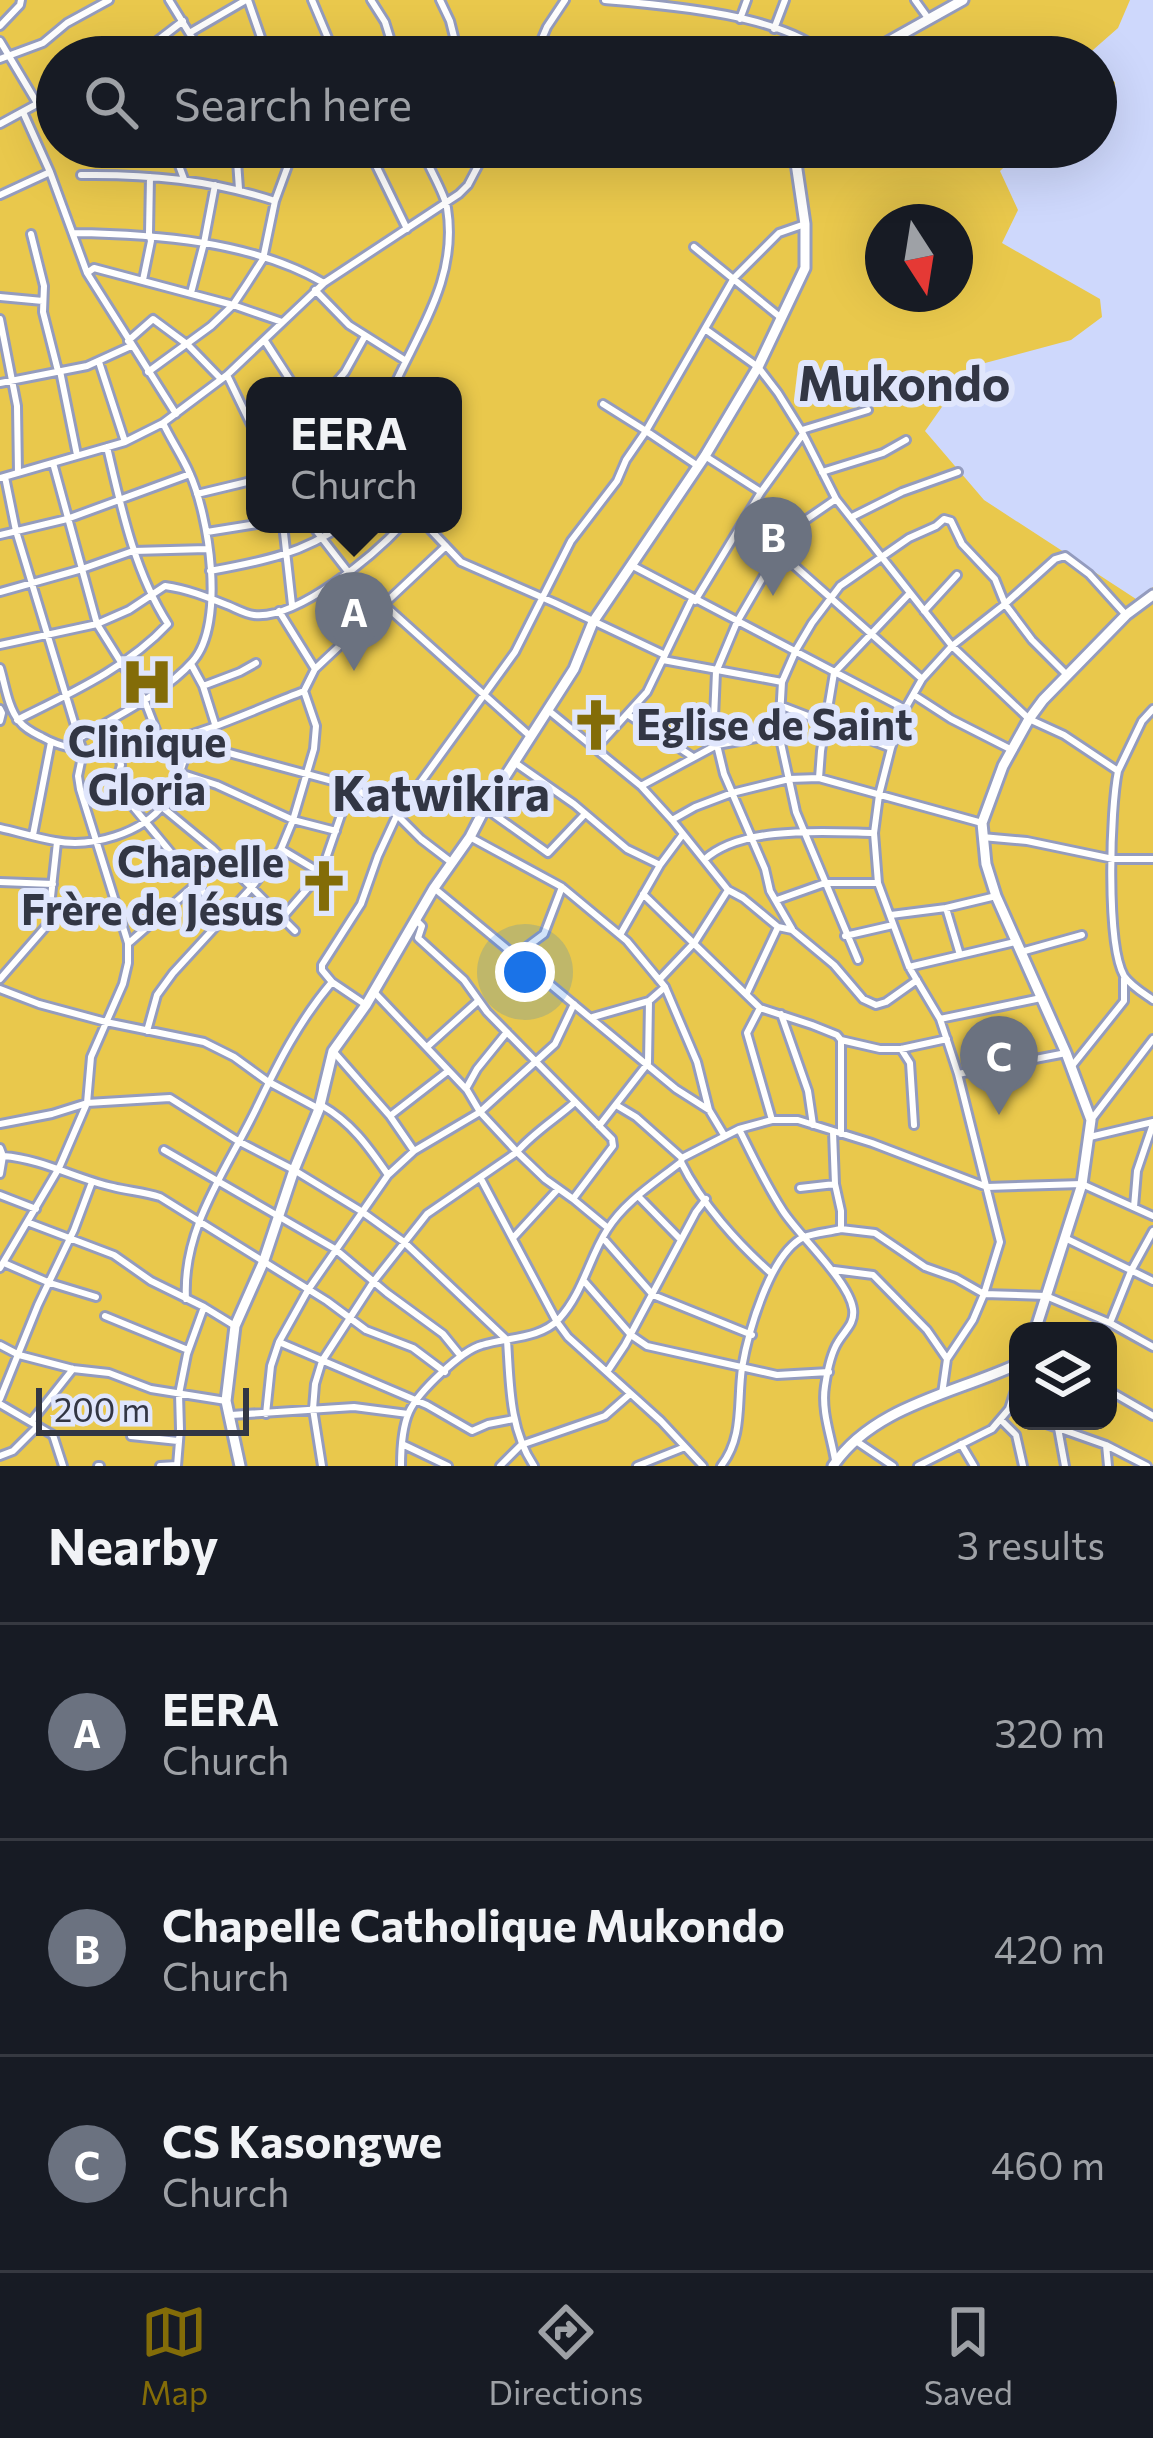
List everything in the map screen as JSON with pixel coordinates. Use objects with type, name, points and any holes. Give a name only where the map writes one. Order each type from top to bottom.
[{"type":"street","points":[[0,26],[21,0]]},
{"type":"street","points":[[52,36],[109,0]]},
{"type":"street","points":[[170,0],[193,36]]},
{"type":"street","points":[[191,32],[247,0],[260,36]]},
{"type":"street","points":[[312,0],[327,36]]},
{"type":"street","points":[[371,0],[390,36]]},
{"type":"street","points":[[440,0],[454,36]]},
{"type":"street","points":[[544,36],[565,0]]},
{"type":"street","points":[[605,0],[698,4],[792,36]]},
{"type":"street","points":[[740,19],[747,0]]},
{"type":"street","points":[[774,29],[785,0]]},
{"type":"street","points":[[915,0],[928,18]]},
{"type":"street","points":[[897,36],[963,0]]},
{"type":"street","points":[[163,36],[183,21]]},
{"type":"street","points":[[0,41],[36,101]]},
{"type":"street","points":[[0,59],[36,45]]},
{"type":"street","points":[[0,124],[36,104]]},
{"type":"street","points":[[23,112],[36,141]]},
{"type":"street","points":[[48,168],[87,273],[176,414]]},
{"type":"street","points":[[180,168],[184,178]]},
{"type":"street","points":[[238,168],[239,189]]},
{"type":"street","points":[[148,372],[233,305],[263,259],[286,168]]},
{"type":"street","points":[[377,168],[407,229]]},
{"type":"street","points":[[398,377],[441,291],[450,246],[447,202],[430,168]]},
{"type":"street","points":[[96,1297],[1,1264],[59,1168],[87,1103],[91,1057],[123,984],[128,943],[78,776],[83,752],[2,478],[124,442],[163,423],[224,377],[315,290],[468,185],[477,168]]},
{"type":"street","points":[[240,1466],[226,1401],[235,1325],[263,1264],[320,1107],[333,1051],[574,669],[593,622],[758,368],[806,268],[797,168]]},
{"type":"street","points":[[0,195],[50,172]]},
{"type":"street","points":[[81,176],[184,178],[275,200]]},
{"type":"street","points":[[143,280],[152,241],[150,176]]},
{"type":"street","points":[[191,293],[215,184]]},
{"type":"street","points":[[366,1005],[332,982],[322,965],[361,904],[397,814],[515,652],[571,541],[617,481],[734,278],[779,232],[805,224]]},
{"type":"street","points":[[73,233],[204,243],[324,283]]},
{"type":"street","points":[[31,234],[44,286],[43,312],[76,455]]},
{"type":"street","points":[[694,247],[782,319]]},
{"type":"street","points":[[87,273],[94,268],[143,280],[282,322]]},
{"type":"street","points":[[315,290],[349,325],[406,361]]},
{"type":"street","points":[[0,297],[44,301]]},
{"type":"street","points":[[0,383],[99,362],[130,343],[153,319],[224,377],[246,417]]},
{"type":"street","points":[[0,320],[13,380],[19,472]]},
{"type":"street","points":[[705,329],[758,368],[778,393],[836,499],[952,646],[1028,719],[1064,735],[1118,771]]},
{"type":"street","points":[[341,377],[365,336]]},
{"type":"street","points":[[265,341],[288,377]]},
{"type":"street","points":[[99,362],[124,442]]},
{"type":"street","points":[[603,404],[760,492]]},
{"type":"street","points":[[597,748],[646,692],[693,600],[802,432],[868,410]]},
{"type":"street","points":[[78,739],[143,699],[203,649],[211,599],[206,532],[190,474],[163,423]]},
{"type":"street","points":[[822,472],[906,440]]},
{"type":"street","points":[[16,716],[65,696],[122,664],[167,623],[133,550],[106,447]]},
{"type":"street","points":[[53,463],[97,624],[143,699],[160,742]]},
{"type":"street","points":[[852,517],[958,472]]},
{"type":"street","points":[[0,536],[68,519],[190,474]]},
{"type":"street","points":[[197,494],[246,482]]},
{"type":"street","points":[[836,499],[792,532],[737,622],[716,671],[716,746],[770,891],[792,930],[872,1004],[886,1002],[917,980]]},
{"type":"street","points":[[858,961],[796,812],[779,734],[782,682],[796,650],[831,596],[880,557],[944,519],[951,521],[962,544],[995,579],[1005,604],[1032,640],[1067,675]]},
{"type":"street","points":[[206,532],[246,526]]},
{"type":"street","points":[[284,533],[292,605]]},
{"type":"street","points":[[317,533],[349,573],[530,736]]},
{"type":"street","points":[[210,571],[288,554],[331,533]]},
{"type":"street","points":[[0,645],[97,624],[165,586],[254,615],[279,610],[349,573],[395,533]]},
{"type":"street","points":[[434,533],[468,566],[664,658],[782,682]]},
{"type":"street","points":[[147,1031],[157,995],[281,849],[314,749],[316,726],[304,691],[315,669],[446,546]]},
{"type":"street","points":[[0,592],[133,550],[207,548]]},
{"type":"street","points":[[779,552],[922,679]]},
{"type":"street","points":[[942,1394],[947,1359],[984,1294],[1000,1241],[947,1039],[908,967],[878,883],[874,833],[879,795],[904,709],[922,679],[952,646],[1055,559],[1065,556],[1089,574],[1126,615]]},
{"type":"street","points":[[633,566],[904,709]]},
{"type":"street","points":[[924,611],[958,574]]},
{"type":"street","points":[[819,778],[834,673],[910,593]]},
{"type":"street","points":[[1038,1322],[1082,1184],[1090,1120],[1072,1066],[996,896],[986,864],[982,823],[1028,719],[1126,615],[1153,595]]},
{"type":"street","points":[[279,610],[315,669]]},
{"type":"street","points":[[203,686],[256,663]]},
{"type":"street","points":[[190,664],[215,724]]},
{"type":"street","points":[[0,668],[16,716]]},
{"type":"street","points":[[1,714],[16,716],[51,742],[83,752],[117,752],[177,739],[304,691]]},
{"type":"street","points":[[914,695],[1012,750]]},
{"type":"street","points":[[780,706],[891,748]]},
{"type":"street","points":[[548,709],[640,786],[728,890],[778,927],[792,930]]},
{"type":"street","points":[[1072,1066],[1124,1001],[1124,975],[1114,939],[1112,814],[1118,771],[1142,721],[1153,709]]},
{"type":"street","points":[[627,714],[692,757]]},
{"type":"street","points":[[640,786],[716,746],[779,734]]},
{"type":"street","points":[[177,739],[351,786],[397,814],[451,862]]},
{"type":"street","points":[[33,835],[51,742]]},
{"type":"street","points":[[0,828],[57,842],[94,841],[130,830],[162,807],[190,742]]},
{"type":"street","points":[[117,752],[121,765],[115,785],[225,918]]},
{"type":"street","points":[[514,762],[627,849],[659,865]]},
{"type":"street","points":[[180,773],[293,820],[336,830]]},
{"type":"street","points":[[672,820],[732,793],[789,779],[819,778],[982,823]]},
{"type":"street","points":[[282,918],[321,873],[351,786]]},
{"type":"street","points":[[162,807],[213,849],[295,931]]},
{"type":"street","points":[[485,808],[548,853],[585,814]]},
{"type":"street","points":[[704,860],[725,846],[752,838],[806,832],[874,833]]},
{"type":"street","points":[[620,935],[659,865],[683,834]]},
{"type":"street","points":[[470,837],[562,887],[620,935],[662,983],[697,1062],[709,1110],[724,1135]]},
{"type":"street","points":[[982,837],[1113,859],[1153,859]]},
{"type":"street","points":[[0,979],[48,925],[57,842]]},
{"type":"street","points":[[281,849],[321,873]]},
{"type":"street","points":[[0,882],[53,884]]},
{"type":"street","points":[[777,901],[824,883],[878,883]]},
{"type":"street","points":[[128,943],[195,885]]},
{"type":"street","points":[[517,954],[544,934],[562,887]]},
{"type":"street","points":[[434,888],[676,1088],[709,1110]]},
{"type":"street","points":[[599,1126],[648,1063],[649,1001],[728,890]]},
{"type":"street","points":[[643,894],[760,1008],[841,1040],[880,1049],[947,1039]]},
{"type":"street","points":[[891,915],[996,896]]},
{"type":"street","points":[[946,908],[960,955]]},
{"type":"street","points":[[415,920],[422,926],[418,938],[464,980],[534,1062],[612,1139],[613,1146],[574,1199]]},
{"type":"street","points":[[845,936],[893,926]]},
{"type":"street","points":[[747,993],[778,927]]},
{"type":"street","points":[[908,967],[1082,935]]},
{"type":"street","points":[[1124,975],[1153,1000]]},
{"type":"street","points":[[186,1299],[187,1258],[198,1221],[267,1081],[307,1011],[332,982]]},
{"type":"street","points":[[0,989],[106,1022],[204,1042],[339,1117],[362,1138],[388,1175]]},
{"type":"street","points":[[372,990],[467,1090],[517,1153],[608,1228]]},
{"type":"street","points":[[940,1019],[1041,998]]},
{"type":"street","points":[[427,1047],[478,1001]]},
{"type":"street","points":[[593,1017],[649,1001]]},
{"type":"street","points":[[266,1414],[271,1366],[279,1342],[308,1290],[388,1175],[414,1151],[480,1112],[554,1045],[574,1004]]},
{"type":"street","points":[[760,1008],[747,1033],[772,1120]]},
{"type":"street","points":[[781,1014],[808,1091],[813,1126]]},
{"type":"street","points":[[467,1090],[507,1032]]},
{"type":"street","points":[[1090,1120],[1153,1039]]},
{"type":"street","points":[[841,1040],[835,1184],[841,1229]]},
{"type":"street","points":[[901,1048],[910,1064],[914,1125]]},
{"type":"street","points":[[333,1051],[414,1151]]},
{"type":"street","points":[[958,1074],[1066,1053]]},
{"type":"street","points":[[390,1116],[448,1071]]},
{"type":"street","points":[[0,1124],[87,1103],[170,1098],[361,1211],[404,1242],[507,1340],[514,1419],[521,1445],[534,1466]]},
{"type":"street","points":[[322,1466],[315,1384],[322,1361],[374,1281],[427,1214],[517,1153],[575,1102]]},
{"type":"street","points":[[616,1105],[682,1160],[690,1179],[747,1252],[772,1274]]},
{"type":"street","points":[[401,1466],[408,1414],[460,1356],[478,1346],[541,1332],[557,1322],[573,1302],[608,1228],[638,1196],[682,1160],[739,1129],[772,1120],[798,1120],[987,1187],[1082,1184],[1153,1216]]},
{"type":"street","points":[[1090,1137],[1153,1123]]},
{"type":"street","points":[[1134,1207],[1137,1171],[1153,1123]]},
{"type":"street","points":[[739,1129],[763,1179],[853,1304],[853,1320],[836,1344],[824,1406],[834,1464]]},
{"type":"street","points":[[164,1150],[335,1250],[443,1334],[460,1356]]},
{"type":"street","points":[[0,1174],[2,1152],[160,1198],[349,1319],[413,1348],[445,1372]]},
{"type":"street","points":[[481,1179],[568,1337],[703,1466]]},
{"type":"street","points":[[63,1466],[53,1435],[0,1402],[92,1180]]},
{"type":"street","points":[[800,1188],[835,1184]]},
{"type":"street","points":[[513,1238],[558,1189]]},
{"type":"street","points":[[0,1195],[36,1209]]},
{"type":"street","points":[[638,1196],[680,1240]]},
{"type":"street","points":[[607,1372],[706,1199]]},
{"type":"street","points":[[27,1222],[114,1255],[151,1281],[235,1325]]},
{"type":"street","points":[[721,1466],[735,1441],[742,1368],[762,1290],[802,1238],[865,1229],[925,1267],[984,1294],[1046,1296],[1108,1322]]},
{"type":"street","points":[[1110,1322],[1153,1231]]},
{"type":"street","points":[[603,1238],[653,1295],[752,1335]]},
{"type":"street","points":[[1065,1238],[1153,1281]]},
{"type":"street","points":[[831,1269],[873,1275],[927,1330],[947,1359]]},
{"type":"street","points":[[584,1281],[631,1335],[647,1346],[777,1375],[829,1372]]},
{"type":"street","points":[[160,1466],[177,1465],[178,1394],[204,1307]]},
{"type":"street","points":[[105,1316],[188,1350]]},
{"type":"street","points":[[1117,1327],[1153,1347]]},
{"type":"street","points":[[279,1342],[416,1401],[472,1431],[514,1419]]},
{"type":"street","points":[[0,1345],[152,1389],[226,1401]]},
{"type":"street","points":[[834,1464],[853,1439],[896,1414],[1009,1368]]},
{"type":"street","points":[[0,1456],[13,1451],[73,1369]]},
{"type":"street","points":[[500,1466],[521,1445],[605,1416],[630,1394]]},
{"type":"street","points":[[1117,1395],[1153,1416]]},
{"type":"street","points":[[231,1415],[354,1407],[408,1414]]},
{"type":"street","points":[[919,1466],[992,1429],[1009,1409]]},
{"type":"street","points":[[1001,1420],[1016,1435],[1024,1466]]},
{"type":"street","points":[[1058,1430],[1065,1466]]},
{"type":"street","points":[[1064,1430],[1147,1466]]},
{"type":"street","points":[[131,1436],[178,1441]]},
{"type":"street","points":[[853,1439],[893,1466]]},
{"type":"street","points":[[401,1443],[448,1466]]},
{"type":"street","points":[[961,1444],[974,1466]]},
{"type":"street","points":[[1106,1445],[1108,1466]]},
{"type":"street","points":[[637,1466],[686,1447]]},
{"type":"shaded area","points":[[0,0],[1130,0],[1118,28],[1109,36],[36,36],[36,168],[1003,168],[1000,171],[1018,210],[1002,243],[1100,299],[1102,317],[1071,340],[970,367],[925,431],[984,500],[1136,599],[1153,587],[1153,1466],[0,1466]]},
{"type":"place","name":"Chapelle Catholique Mukondo","points":[[773,596]]},
{"type":"place","name":"EERA","points":[[354,671]]},
{"type":"place","name":"Clinique Gloria","points":[[147,682]]},
{"type":"place","name":"Eglise de Saint","points":[[596,725]]},
{"type":"place","name":"Chapelle Frère de Jésus","points":[[324,886]]},
{"type":"place","name":"CS Kasongwe","points":[[999,1115]]},
{"type":"district","name":"Mukondo","points":[[904,384]]},
{"type":"district","name":"Katwikira","points":[[441,794]]}]
